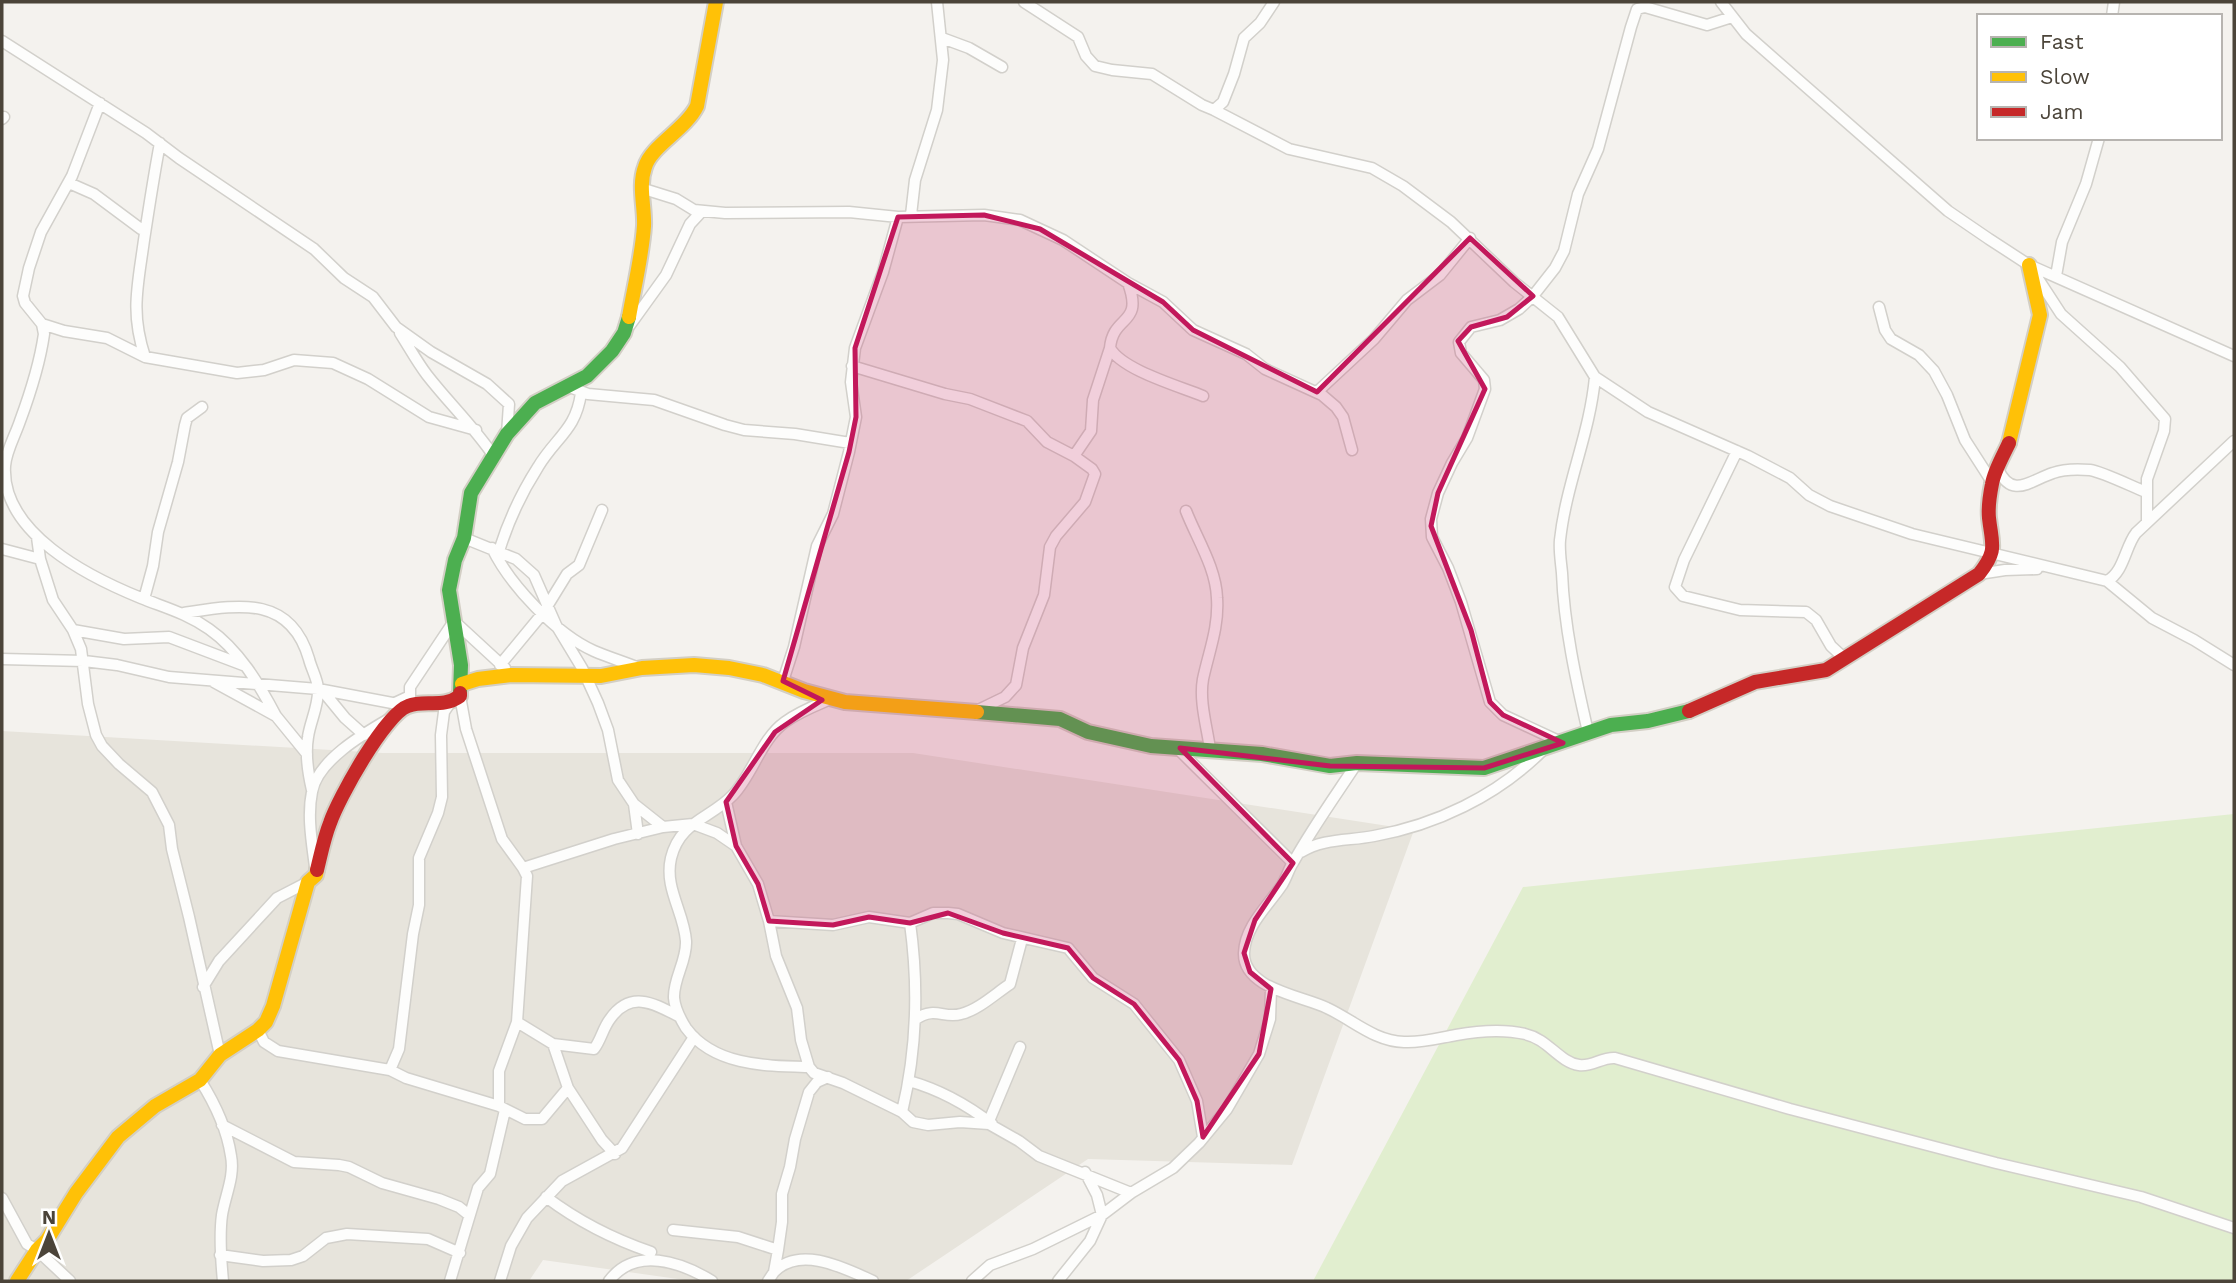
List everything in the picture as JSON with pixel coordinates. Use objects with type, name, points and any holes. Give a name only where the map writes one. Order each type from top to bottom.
[{"type":"street","points":[[624,333],[644,226],[644,168],[649,158],[692,116],[697,106],[716,2]]},
{"type":"street","points":[[911,215],[915,180],[937,110],[943,60],[937,2]]},
{"type":"street","points":[[1024,2],[1078,37],[1086,57],[1095,66],[1112,71],[1152,74],[1202,105],[1289,149],[1372,168],[1415,195],[1470,239],[1505,273],[1558,317],[1595,377],[1658,418],[1737,451],[1790,478],[1809,495],[1830,506],[1912,534],[2107,581],[2152,618],[2234,664]]},
{"type":"street","points":[[1214,110],[1223,102],[1238,64],[1244,38],[1260,23],[1274,2]]},
{"type":"street","points":[[1721,2],[1746,34],[1948,211],[2029,265],[2234,356]]},
{"type":"street","points":[[1563,743],[1503,715],[1490,702],[1465,611],[1448,568],[1434,545],[1431,519],[1438,494],[1467,438],[1485,389],[1483,380],[1461,354],[1460,338],[1471,327],[1507,317],[1533,296],[1551,274],[1564,251],[1578,194],[1598,149],[1637,9],[1645,7],[1707,25],[1732,18]]},
{"type":"street","points":[[942,38],[969,48],[1002,67]]},
{"type":"street","points":[[2,41],[100,103],[314,248],[344,278],[373,297],[426,373],[476,430],[493,455]]},
{"type":"street","points":[[100,103],[69,183],[34,247],[23,296],[25,303],[42,324],[64,331],[107,338],[145,357],[237,373],[264,370],[294,360],[332,363],[368,379],[429,417],[476,430]]},
{"type":"street","points":[[2056,275],[2062,242],[2086,184],[2098,140]]},
{"type":"street","points":[[145,357],[138,335],[135,305],[146,217],[160,143]]},
{"type":"street","points":[[69,183],[94,194],[141,229]]},
{"type":"street","points":[[644,189],[666,195],[688,208],[702,211],[750,214],[849,212],[898,217],[984,215],[1020,220],[1063,240],[1128,283],[1163,302],[1193,330],[1246,354],[1273,373],[1317,392],[1343,416],[1352,450]]},
{"type":"street","points":[[396,327],[431,352],[487,384],[509,404],[523,407],[535,403],[587,376],[600,364],[666,275],[690,224],[702,211]]},
{"type":"street","points":[[783,681],[794,647],[817,547],[838,497],[856,417],[851,382],[861,327],[883,272],[898,217]]},
{"type":"street","points":[[1317,392],[1374,339],[1407,300],[1440,275],[1470,239]]},
{"type":"street","points":[[390,1070],[399,1049],[419,905],[419,858],[442,797],[441,735],[444,712],[458,695],[479,678],[506,669],[609,676],[641,668],[710,666],[742,670],[783,681],[817,696],[836,697],[845,702],[1060,719],[1074,727],[1150,746],[1262,754],[1330,766],[1357,763],[1484,768],[1544,750],[1611,725],[1648,721],[1694,710],[1755,682],[1820,672],[1924,611],[1979,574],[1993,552],[1994,538],[1989,516],[1995,476],[2012,436],[2040,315],[2029,265]]},
{"type":"street","points":[[2029,265],[2061,314],[2120,368],[2165,419],[2164,431],[2148,470],[2147,521]]},
{"type":"street","points":[[1074,456],[1091,430],[1093,400],[1113,334],[1134,309],[1128,283]]},
{"type":"street","points":[[1880,307],[1885,330],[1891,340],[1919,355],[1934,371],[1965,440],[1995,476],[2022,486],[2063,470],[2087,470],[2146,492]]},
{"type":"street","points":[[42,324],[43,344],[5,466],[9,497],[20,517],[37,537],[83,569],[144,599],[184,613],[222,639],[258,684],[276,716],[307,754]]},
{"type":"street","points":[[1110,348],[1128,365],[1203,397]]},
{"type":"street","points":[[852,366],[970,399],[1027,421],[1046,442],[1092,469],[1094,477],[1085,502],[1050,547],[1044,595],[1023,648],[1016,685],[1005,698],[974,712]]},
{"type":"street","points":[[1588,732],[1565,618],[1560,543],[1573,475],[1592,405],[1595,377]]},
{"type":"street","points":[[567,386],[581,393],[654,400],[744,430],[795,433],[850,443]]},
{"type":"street","points":[[581,393],[577,416],[536,469],[496,550],[504,570],[546,610],[586,676],[608,730],[618,780],[634,804],[663,827]]},
{"type":"street","points":[[450,1281],[478,1188],[490,1174],[502,1108],[499,1070],[517,1023],[527,876],[502,839],[469,740],[458,695],[459,642],[449,590],[455,560],[464,538],[468,501],[507,434],[535,403]]},
{"type":"street","points":[[507,434],[509,404]]},
{"type":"street","points":[[144,599],[187,418],[202,407]]},
{"type":"street","points":[[2107,581],[2114,577],[2131,540],[2147,521],[2234,440]]},
{"type":"street","points":[[1737,451],[1684,561],[1675,587],[1683,596],[1740,610],[1806,612],[1816,620],[1831,646],[1845,659]]},
{"type":"street","points":[[506,669],[567,574],[579,565],[601,510]]},
{"type":"street","points":[[1186,511],[1210,566],[1217,596],[1216,633],[1203,680],[1202,695],[1210,749]]},
{"type":"street","points":[[37,537],[40,559],[53,600],[73,630],[84,662],[88,705],[96,735],[102,746],[119,764],[152,792],[164,814],[220,1055]]},
{"type":"street","points":[[464,538],[516,559],[534,575],[546,610]]},
{"type":"street","points":[[2,549],[40,559]]},
{"type":"street","points":[[1979,574],[2050,568]]},
{"type":"street","points":[[184,613],[242,605],[264,609],[284,619],[297,631],[305,644],[320,690],[345,719],[364,735]]},
{"type":"street","points":[[454,621],[506,669]]},
{"type":"street","points":[[17,1281],[76,1193],[118,1138],[155,1106],[200,1080],[220,1055],[266,1022],[330,822],[345,790],[367,754],[410,696],[410,687],[454,621]]},
{"type":"street","points":[[556,625],[592,650],[641,668]]},
{"type":"street","points":[[73,630],[124,639],[169,637],[244,666]]},
{"type":"street","points":[[2,659],[117,665],[169,677],[320,690],[399,708]]},
{"type":"street","points":[[211,680],[276,716]]},
{"type":"street","points":[[312,878],[312,790],[307,738],[320,690]]},
{"type":"street","points":[[312,790],[332,758],[399,708],[458,695]]},
{"type":"street","points":[[809,1067],[742,1062],[716,1052],[694,1037],[680,1017],[674,998],[686,941],[669,874],[674,847],[680,836],[692,824],[726,802],[741,785],[775,732],[802,712],[836,697]]},
{"type":"street","points":[[1177,748],[1295,858]]},
{"type":"street","points":[[1295,858],[1313,844],[1377,836],[1446,815],[1496,789],[1544,750]]},
{"type":"street","points":[[1357,763],[1295,858],[1283,883],[1255,920],[1244,953],[1245,963],[1250,972],[1271,989],[1329,1008],[1352,1023],[1390,1041],[1430,1041],[1475,1033],[1525,1034],[1543,1040],[1570,1063],[1581,1066],[1606,1057],[1615,1058],[1790,1109],[1996,1163],[2141,1197],[2234,1228]]},
{"type":"street","points":[[726,802],[736,846],[758,884],[776,956],[797,1008],[801,1040],[809,1067],[814,1073],[902,1112],[914,1122],[928,1125],[960,1122],[989,1124],[999,1128]]},
{"type":"street","points":[[634,804],[638,834]]},
{"type":"street","points":[[523,868],[663,827],[692,824],[718,834],[736,846]]},
{"type":"street","points":[[204,987],[219,961],[277,898],[312,878]]},
{"type":"street","points":[[769,920],[833,925],[869,917],[910,923],[933,913],[948,913],[1022,939],[1069,948],[1093,978],[1121,994],[1145,1016],[1182,1065],[1197,1101],[1203,1137]]},
{"type":"street","points":[[902,1112],[909,1081],[916,1019],[915,958],[910,923]]},
{"type":"street","points":[[916,1019],[936,1012],[961,1014],[1010,984],[1022,939]]},
{"type":"street","points":[[972,1281],[990,1265],[1032,1249],[1102,1215],[1131,1193],[1173,1168],[1227,1109],[1259,1054],[1270,1019],[1271,989]]},
{"type":"street","points":[[517,1023],[553,1044],[594,1049],[610,1018],[622,1005],[629,1002],[646,1002],[680,1017]]},
{"type":"street","points":[[258,1030],[264,1042],[278,1051],[390,1070],[406,1078],[502,1108],[524,1119],[542,1119],[568,1088]]},
{"type":"street","points":[[500,1281],[520,1226],[546,1197],[568,1178],[622,1148],[694,1037]]},
{"type":"street","points":[[553,1044],[568,1088],[601,1140],[615,1154]]},
{"type":"street","points":[[989,1121],[1020,1047]]},
{"type":"street","points":[[770,1278],[782,1222],[782,1194],[795,1139],[809,1092],[817,1082],[828,1077]]},
{"type":"street","points":[[200,1080],[213,1101],[231,1156],[232,1171],[222,1216],[220,1255],[223,1281]]},
{"type":"street","points":[[909,1081],[936,1089],[1039,1156],[1085,1172],[1131,1193]]},
{"type":"street","points":[[222,1125],[294,1162],[349,1167],[382,1184],[439,1199],[469,1215]]},
{"type":"street","points":[[1058,1281],[1090,1241],[1102,1215],[1097,1195],[1085,1172]]},
{"type":"street","points":[[546,1197],[595,1229],[651,1252]]},
{"type":"street","points":[[2,1198],[27,1244],[70,1281]]},
{"type":"street","points":[[673,1230],[738,1237],[778,1250]]},
{"type":"street","points":[[220,1255],[262,1261],[291,1260],[303,1256],[326,1238],[346,1234],[428,1239],[460,1253]]},
{"type":"street","points":[[770,1278],[785,1262],[799,1259],[830,1264],[873,1281]]},
{"type":"street","points":[[609,1281],[616,1272],[631,1263],[660,1260],[686,1267],[712,1281]]},
{"type":"highlighted area","points":[[984,215],[1040,229],[1163,302],[1193,330],[1317,392],[1470,238],[1533,296],[1507,317],[1471,327],[1458,341],[1485,389],[1438,493],[1431,526],[1471,630],[1490,702],[1503,715],[1563,743],[1484,768],[1330,766],[1180,748],[1293,863],[1255,920],[1244,953],[1250,972],[1271,989],[1259,1054],[1203,1137],[1197,1101],[1179,1060],[1134,1004],[1093,978],[1068,948],[1003,933],[948,913],[910,923],[869,917],[833,925],[769,921],[758,884],[736,846],[726,802],[775,732],[822,700],[783,681],[849,452],[856,417],[855,348],[898,217]]},
{"type":"shaded area","points":[[2,731],[383,753],[913,753],[1414,830],[1292,1165],[1088,1159],[906,1281],[692,1281],[543,1260],[529,1281],[2,1281]]},
{"type":"green space","points":[[2234,814],[2234,1281],[1313,1281],[1523,887]]},
{"type":"traffic: fast","points":[[460,693],[461,665],[449,590],[455,560],[464,538],[471,493],[507,434],[535,403],[587,376],[612,351],[624,333],[629,317]]},
{"type":"traffic: fast","points":[[977,712],[1060,719],[1088,732],[1151,746],[1262,754],[1330,766],[1357,763],[1484,768],[1611,725],[1648,721],[1689,711]]},
{"type":"traffic: slow","points":[[629,317],[643,237],[643,174],[654,152],[685,122],[697,106],[716,2]]},
{"type":"traffic: slow","points":[[2009,443],[2040,315],[2029,265]]},
{"type":"traffic: slow","points":[[462,684],[511,675],[601,676],[642,668],[694,665],[763,675],[804,691],[845,702],[977,712]]},
{"type":"traffic: slow","points":[[17,1281],[76,1193],[118,1137],[155,1106],[200,1080],[220,1055],[266,1022],[273,1006],[308,882],[316,875],[317,870]]},
{"type":"traffic: jam","points":[[1689,711],[1755,682],[1826,670],[1979,574],[1989,559],[1992,547],[1989,510],[1993,479],[2009,443]]},
{"type":"traffic: jam","points":[[317,870],[335,811],[363,758],[387,724],[408,706],[447,702],[460,696],[460,693]]}]
